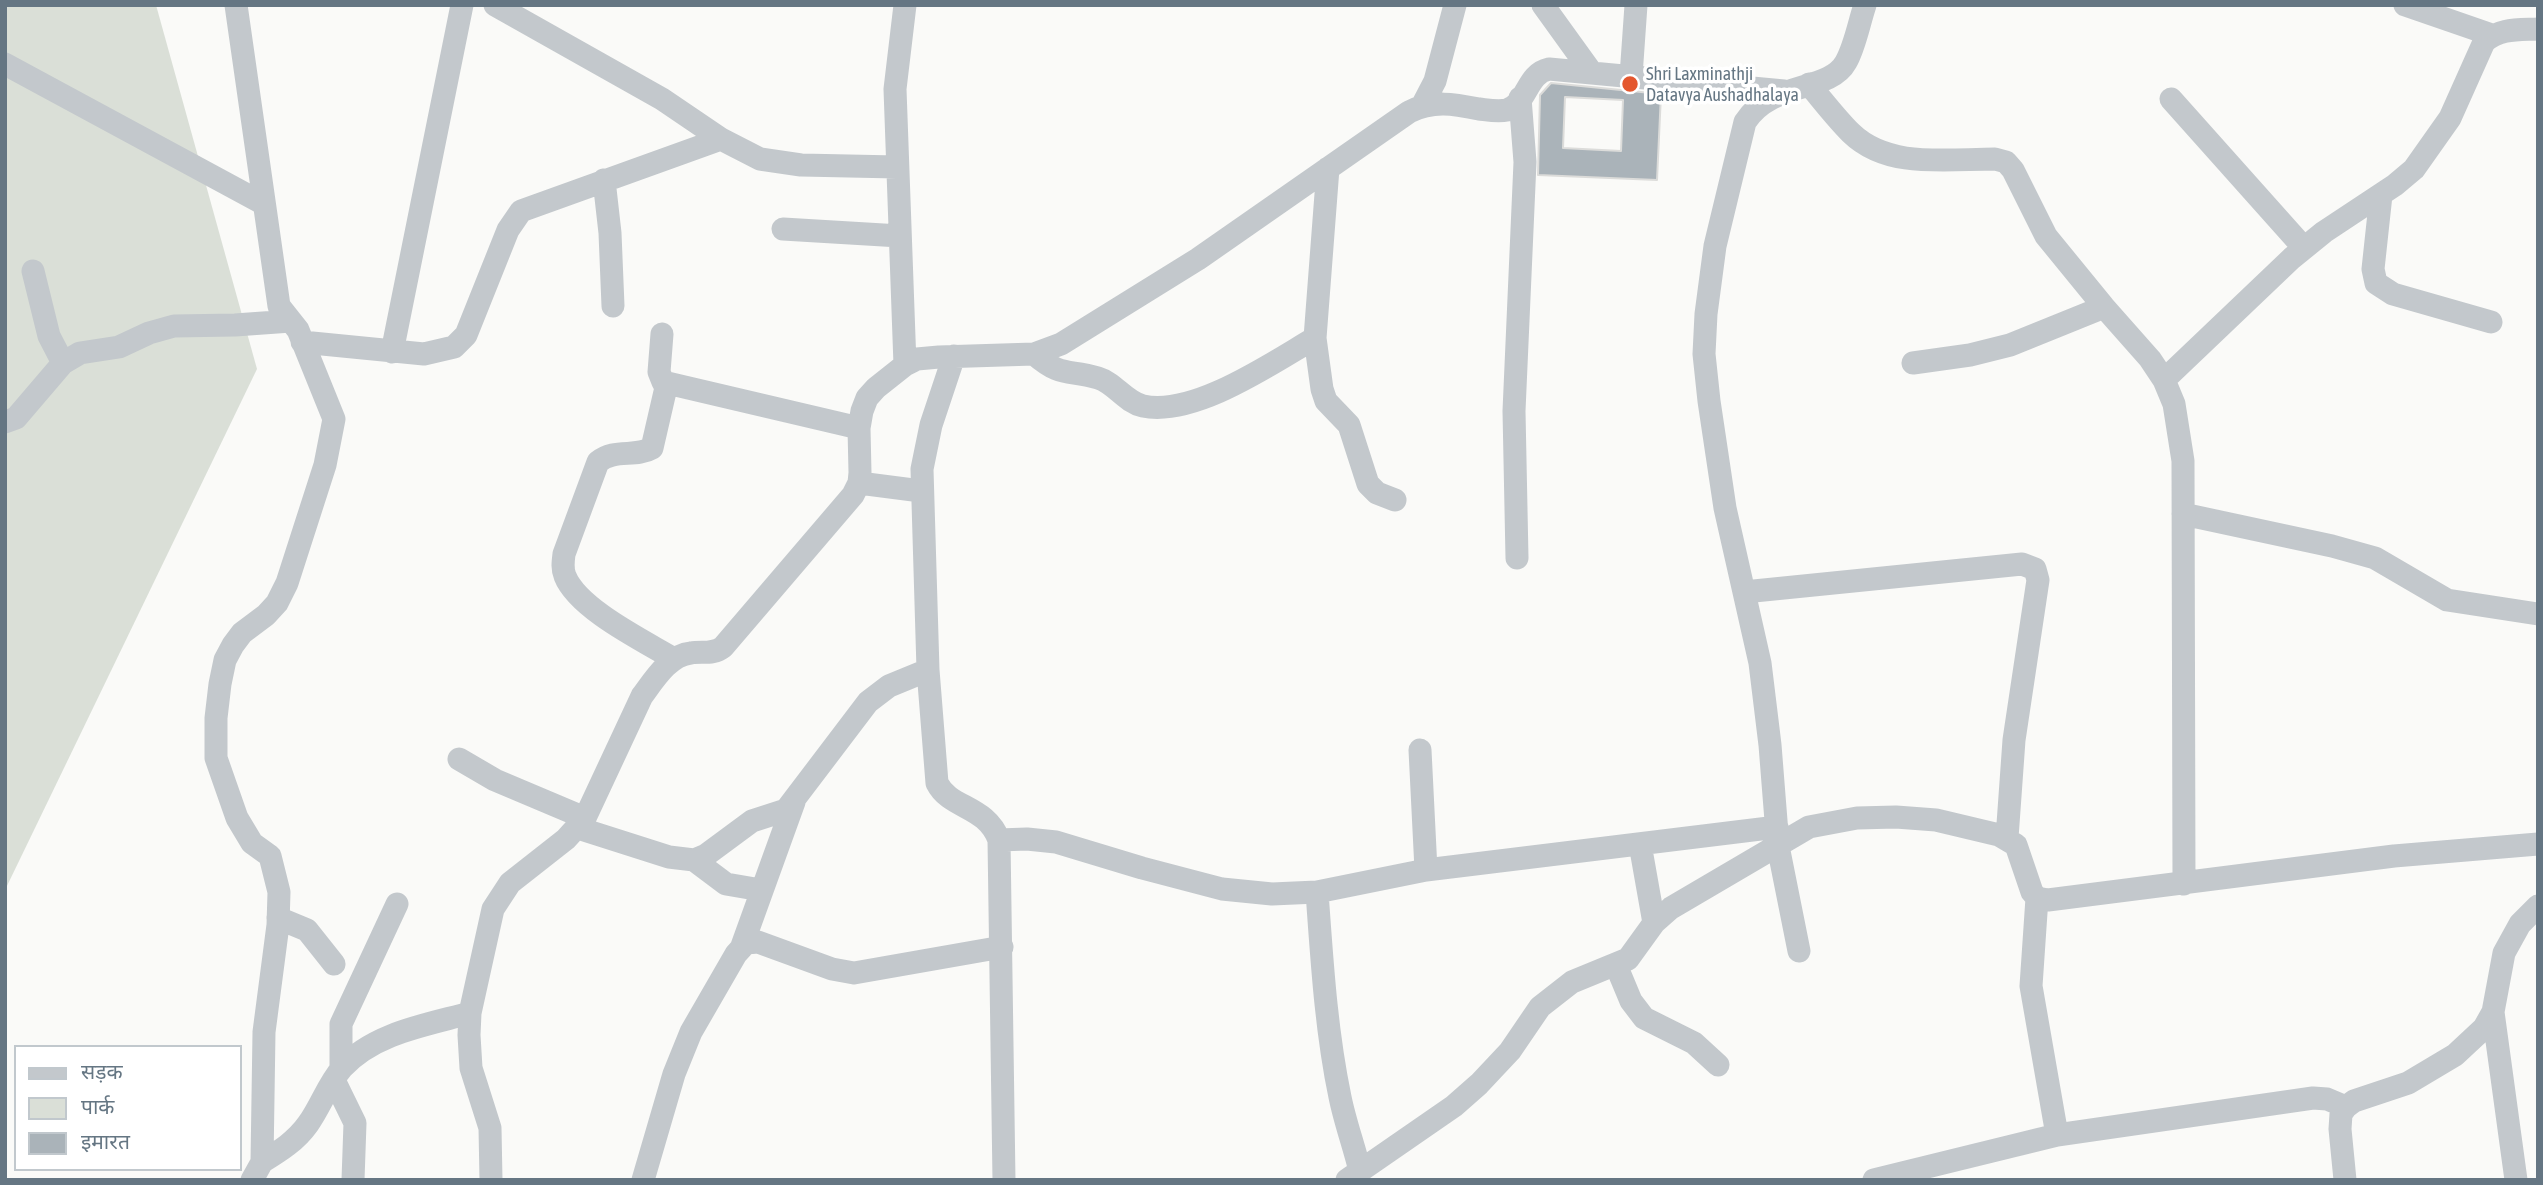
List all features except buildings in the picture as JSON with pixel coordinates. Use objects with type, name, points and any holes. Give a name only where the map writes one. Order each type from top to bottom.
[{"type":"street","points":[[236,5],[279,306],[302,342],[334,419],[325,465],[288,583],[278,603],[242,633],[225,660],[216,718],[216,758],[236,818],[252,843],[270,856],[279,892],[264,1032],[257,1171]]},
{"type":"street","points":[[392,352],[461,5]]},
{"type":"street","points":[[495,5],[662,99],[721,139],[760,159],[801,165],[897,167]]},
{"type":"street","points":[[905,5],[895,89],[905,365]]},
{"type":"street","points":[[1422,106],[1434,80],[1455,5]]},
{"type":"street","points":[[1543,5],[1592,73]]},
{"type":"street","points":[[1631,76],[1636,5]]},
{"type":"street","points":[[1799,951],[1777,836],[1760,663],[1726,509],[1709,401],[1704,354],[1706,314],[1715,246],[1740,137],[1753,110],[1784,91],[1822,80],[1837,72],[1846,63],[1865,5]]},
{"type":"street","points":[[2405,5],[2492,35]]},
{"type":"street","points":[[2164,380],[2304,248],[2414,169],[2450,118],[2484,42],[2492,35],[2504,31],[2538,29]]},
{"type":"street","points":[[5,64],[264,204]]},
{"type":"street","points":[[491,1180],[489,1128],[471,1068],[470,1013],[486,932],[499,897],[510,883],[581,823],[642,696],[654,680],[682,654],[714,652],[723,647],[842,509],[859,483],[859,428],[867,398],[905,365],[917,359],[1034,355],[1047,351],[1198,259],[1422,106],[1450,104],[1499,111],[1515,106],[1530,81],[1542,71],[1557,69],[1784,91]]},
{"type":"street","points":[[1809,84],[1852,134],[1879,152],[1916,159],[1995,159],[2006,162],[2013,170],[2046,236],[2150,359],[2164,380],[2174,404],[2183,461],[2184,884]]},
{"type":"street","points":[[1517,558],[1514,411],[1525,162],[1520,98]]},
{"type":"street","points":[[2171,99],[2304,248]]},
{"type":"street","points":[[302,342],[424,354],[454,347],[466,335],[514,218],[521,211],[721,139]]},
{"type":"street","points":[[1328,168],[1315,338],[1322,388],[1326,401],[1349,425],[1368,484],[1377,493],[1395,500]]},
{"type":"street","points":[[604,180],[610,233],[613,306]]},
{"type":"street","points":[[2381,195],[2373,270],[2376,284],[2393,294],[2491,322]]},
{"type":"street","points":[[783,229],[900,236]]},
{"type":"street","points":[[33,271],[49,336],[63,363]]},
{"type":"street","points":[[1913,363],[1970,355],[2010,345],[2104,307]]},
{"type":"street","points":[[5,422],[16,418],[63,363],[80,353],[119,347],[149,333],[174,326],[234,326],[291,321]]},
{"type":"street","points":[[662,334],[659,376],[667,383],[859,428]]},
{"type":"street","points":[[1034,355],[1058,371],[1103,380],[1135,403],[1166,407],[1192,402],[1242,381],[1315,338]]},
{"type":"street","points":[[954,356],[924,449],[921,491],[928,670],[937,783],[947,795],[984,817],[999,840],[1004,1180]]},
{"type":"street","points":[[667,383],[652,448],[641,452],[614,453],[598,462],[564,554],[563,566],[566,578],[586,604],[674,659]]},
{"type":"street","points":[[859,483],[921,491]]},
{"type":"street","points":[[2183,514],[2375,558],[2447,600],[2538,614]]},
{"type":"street","points":[[1744,592],[2022,564],[2035,569],[2038,580],[2014,740],[2007,838]]},
{"type":"street","points":[[459,759],[581,823],[669,858],[694,860],[706,855],[758,818],[783,812],[869,702],[889,686],[928,670]]},
{"type":"street","points":[[1420,750],[1426,870]]},
{"type":"street","points":[[643,1180],[674,1074],[691,1032],[742,946],[795,799]]},
{"type":"street","points":[[999,840],[1056,842],[1222,889],[1272,894],[1317,892],[1426,870],[1640,844],[1777,836],[1857,818],[1936,820],[2007,838],[2016,845],[2028,884],[2037,898],[2032,986],[2057,1135]]},
{"type":"street","points":[[1317,892],[1325,1006],[1354,1175],[1454,1107],[1510,1051],[1540,1007],[1556,992],[1572,982],[1628,960],[1654,923],[1671,908],[1777,836]]},
{"type":"street","points":[[1640,844],[1654,923]]},
{"type":"street","points":[[2037,898],[2062,900],[2394,856],[2538,844]]},
{"type":"street","points":[[694,860],[726,884],[761,890]]},
{"type":"street","points":[[352,1180],[355,1123],[337,1074],[341,1024],[397,904]]},
{"type":"street","points":[[2516,1180],[2493,1012],[2504,953],[2529,923],[2538,906]]},
{"type":"street","points":[[278,918],[307,930],[334,964]]},
{"type":"street","points":[[742,946],[758,942],[832,969],[854,973],[1002,947]]},
{"type":"street","points":[[1616,965],[1631,1002],[1644,1018],[1694,1043],[1718,1065]]},
{"type":"street","points":[[2345,1180],[2340,1129],[2341,1114],[2346,1107],[2354,1101],[2408,1083],[2455,1055],[2484,1028],[2493,1012]]},
{"type":"street","points":[[257,1171],[309,1123],[337,1074],[356,1055],[396,1034],[470,1013]]},
{"type":"street","points":[[1874,1180],[2057,1135],[2313,1098],[2327,1099],[2346,1107]]},
{"type":"green space","points":[[5,5],[156,5],[257,369],[5,890]]},
{"type":"place","name":"Shri Laxminathji Datavya Aushadhalaya","points":[[1630,84]]}]
